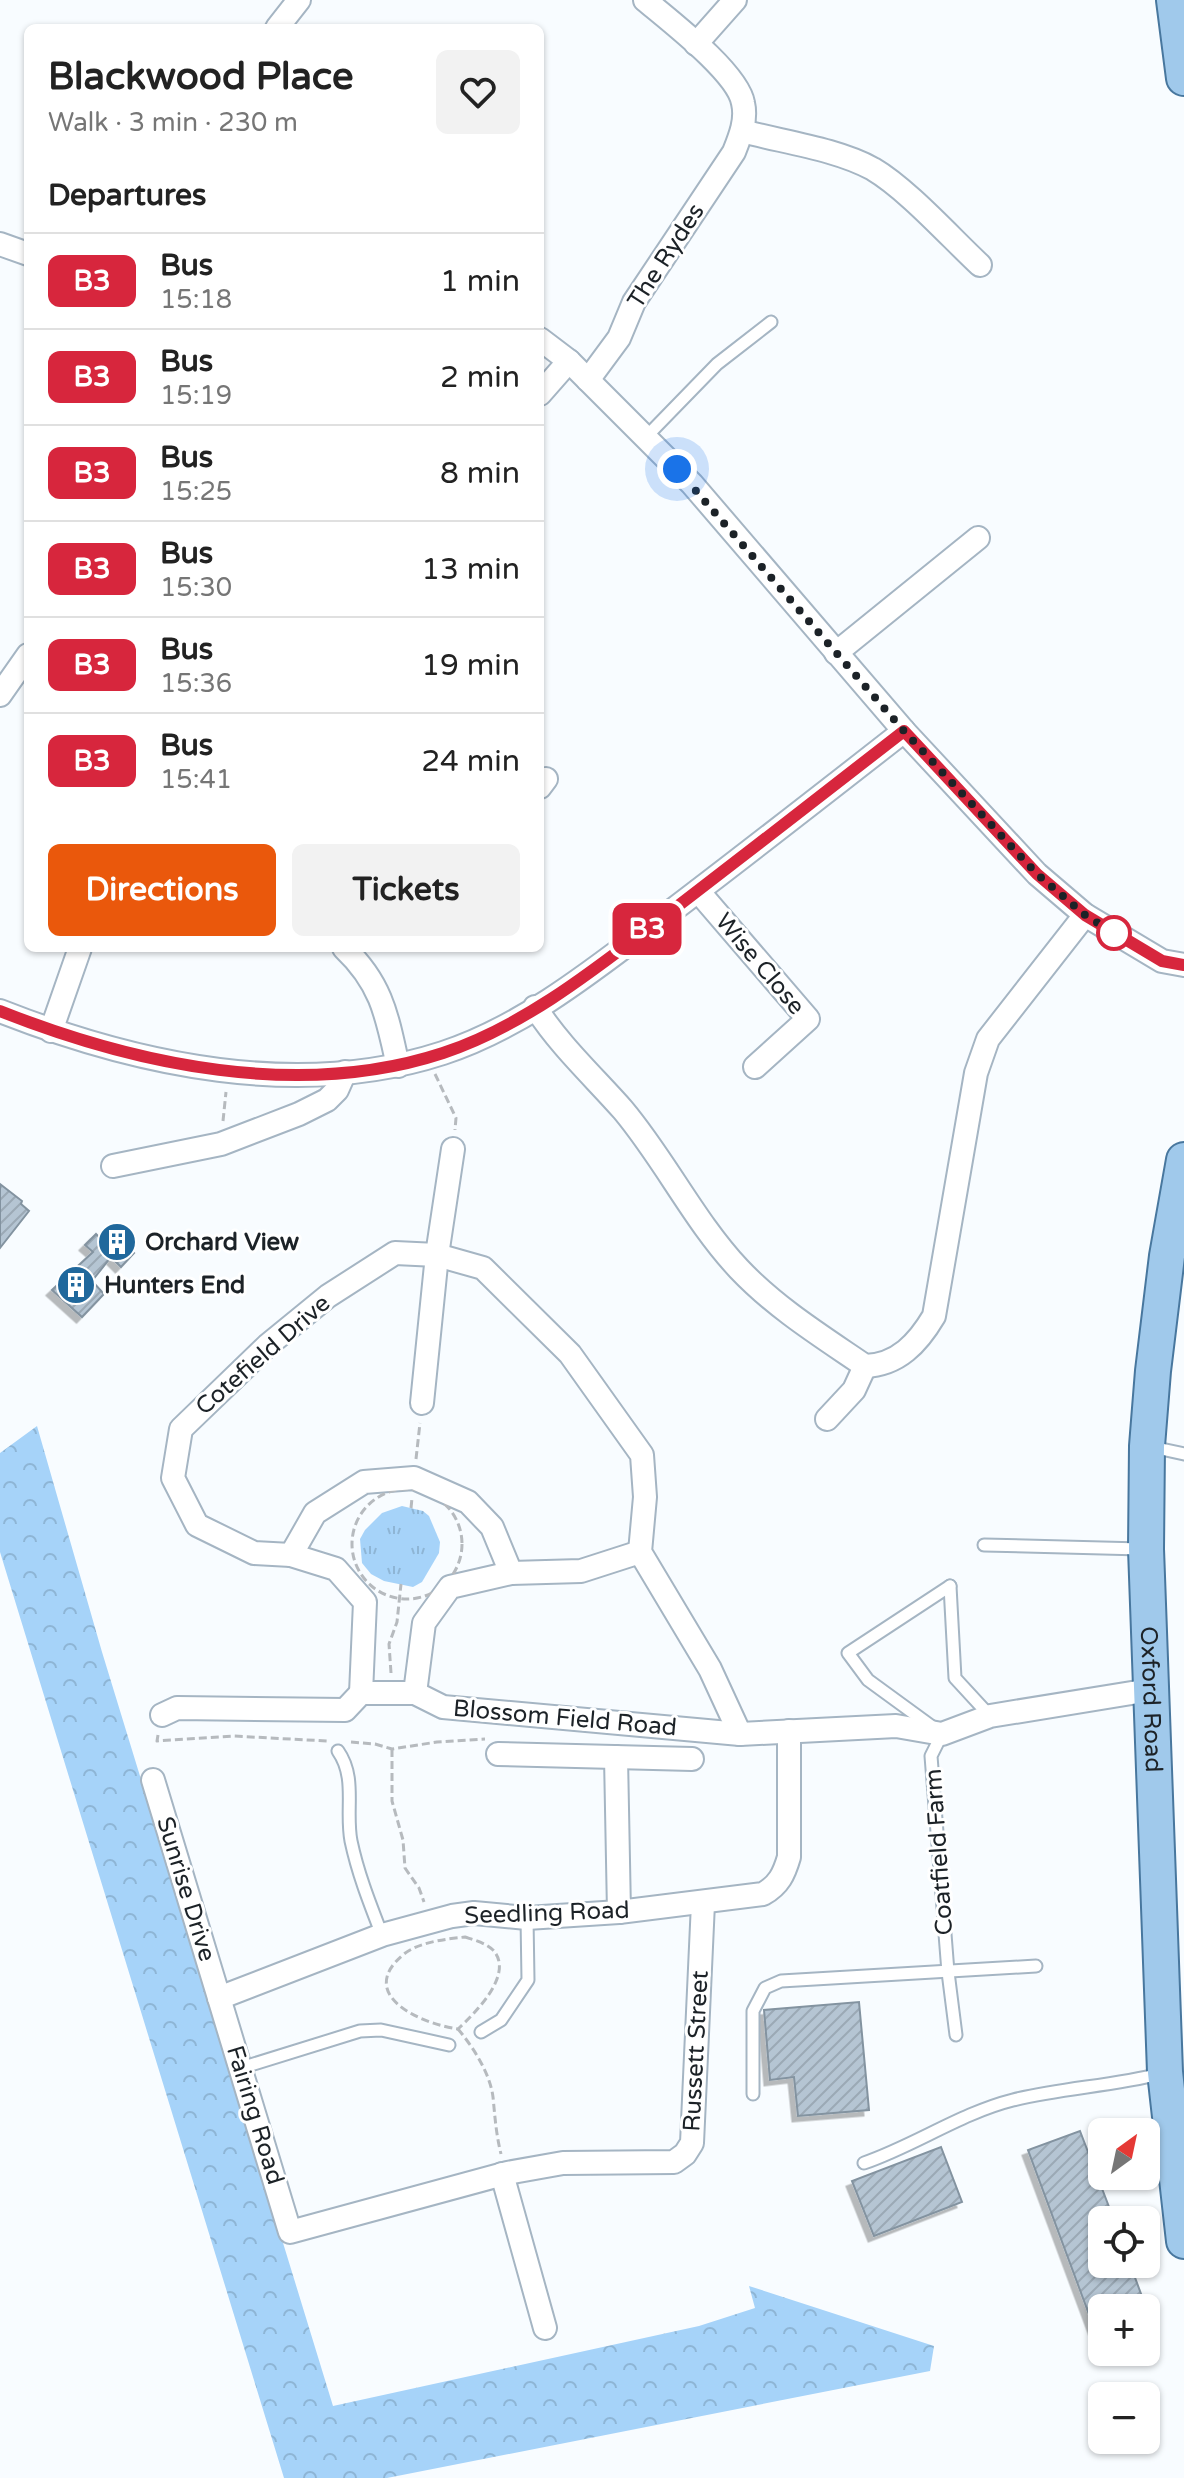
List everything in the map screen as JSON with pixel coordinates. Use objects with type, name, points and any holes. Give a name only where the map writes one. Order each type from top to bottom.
[{"type":"main road","points":[[1174,0],[1184,78]]},
{"type":"main road","name":"Oxford Road","points":[[1184,1160],[1167,1256],[1147,1446],[1146,1549],[1165,2072],[1184,2241]]},
{"type":"street","points":[[280,24],[299,0]]},
{"type":"street","points":[[645,0],[737,85],[743,103],[742,131],[853,159],[875,170],[893,183],[980,265]]},
{"type":"street","points":[[696,44],[735,0]]},
{"type":"street","name":"The Rydes","points":[[588,380],[619,338],[634,302],[734,152],[742,131]]},
{"type":"street","points":[[0,244],[24,253]]},
{"type":"street","points":[[544,342],[569,361],[692,484],[904,731],[1037,874],[1085,915],[1162,961],[1184,965]]},
{"type":"street","points":[[544,389],[569,361]]},
{"type":"street","points":[[836,653],[978,538]]},
{"type":"street","points":[[0,695],[24,658]]},
{"type":"street","points":[[0,1011],[51,1031],[123,1053],[205,1069],[275,1074],[345,1072],[398,1066],[483,1036],[569,988],[904,731]]},
{"type":"street","name":"Wise Close","points":[[698,891],[808,1019],[755,1067]]},
{"type":"street","points":[[535,1007],[563,1046],[623,1111],[707,1230],[739,1268],[778,1307],[865,1366],[880,1366],[904,1354],[923,1335],[934,1316],[976,1073],[988,1039],[1085,915]]},
{"type":"street","points":[[51,1031],[79,952]]},
{"type":"street","points":[[348,952],[375,984],[386,1010],[398,1066]]},
{"type":"street","points":[[113,1166],[221,1144],[299,1114],[327,1100],[337,1090],[345,1072]]},
{"type":"street","points":[[422,1403],[437,1255],[453,1149]]},
{"type":"street","name":"Cotefield Drive","points":[[361,1693],[365,1602],[336,1569],[291,1555],[254,1553],[197,1525],[173,1478],[181,1429],[268,1345],[328,1296],[395,1253],[437,1255],[483,1268],[570,1354],[642,1455],[645,1497],[640,1552]]},
{"type":"street","points":[[827,1419],[854,1390],[865,1366]]},
{"type":"street","points":[[291,1555],[315,1513],[364,1482],[413,1483],[468,1502],[492,1527],[511,1573]]},
{"type":"street","points":[[415,1693],[424,1623],[450,1587],[511,1573],[581,1571],[640,1552],[710,1669],[740,1734],[896,1726],[942,1734],[990,1716],[1150,1690]]},
{"type":"street","name":"Blossom Field Road","points":[[162,1715],[177,1708],[345,1710],[361,1693],[415,1693],[443,1707],[740,1734]]},
{"type":"street","name":"Seedling Road","points":[[219,1998],[382,1935],[474,1913],[527,1918],[619,1912],[763,1894],[775,1887],[784,1873],[791,1842],[789,1731]]},
{"type":"street","points":[[498,1754],[692,1759]]},
{"type":"street","points":[[616,1757],[619,1912]]},
{"type":"street","name":"Sunrise Drive","points":[[153,1780],[219,1998]]},
{"type":"street","name":"Russett Street","points":[[290,2232],[504,2174],[563,2163],[674,2162],[685,2154],[692,2143],[703,1903]]},
{"type":"street","name":"Fairing Road","points":[[219,1998],[290,2232]]},
{"type":"street","points":[[504,2174],[545,2328]]},
{"type":"lane","points":[[646,437],[717,364],[771,322]]},
{"type":"lane","points":[[1147,1446],[1184,1454]]},
{"type":"lane","points":[[984,1545],[1146,1549]]},
{"type":"lane","points":[[942,1734],[868,1680],[848,1653],[950,1586],[955,1678],[990,1716]]},
{"type":"lane","name":"Coatfield Farm","points":[[942,1734],[931,1756],[956,2035]]},
{"type":"lane","points":[[339,1745],[347,1764],[348,1818],[359,1874],[382,1935]]},
{"type":"lane","points":[[481,2032],[501,2020],[528,1980],[527,1918]]},
{"type":"lane","points":[[753,2094],[753,2011],[765,1988],[781,1981],[1036,1966]]},
{"type":"lane","points":[[241,2068],[360,2031],[381,2030],[449,2045]]},
{"type":"lane","points":[[864,2163],[897,2152],[957,2121],[1011,2100],[1130,2081],[1165,2072]]},
{"type":"path","points":[[427,1057],[456,1118],[453,1149]]},
{"type":"path","points":[[221,1144],[228,1071]]},
{"type":"path","points":[[411,1508],[422,1403]]},
{"type":"path","points":[[413,1483],[439,1500],[454,1516],[459,1524],[462,1553],[449,1579],[438,1589],[425,1596],[400,1598],[378,1591],[363,1579],[354,1563],[352,1533],[371,1502],[413,1483]]},
{"type":"path","points":[[391,1693],[389,1644],[397,1622],[401,1584]]},
{"type":"path","points":[[162,1715],[157,1741],[233,1736],[339,1745],[375,1744],[392,1749],[437,1742],[498,1739],[498,1754]]},
{"type":"path","points":[[392,1749],[392,1801],[403,1840],[405,1868],[419,1888],[430,1922]]},
{"type":"path","points":[[458,2029],[486,1997],[500,1974],[500,1963],[494,1951],[484,1943],[465,1937],[436,1942],[406,1953],[386,1979],[388,1992],[393,2002],[416,2016],[443,2027],[458,2029],[468,2041],[488,2079],[493,2096],[496,2135],[504,2174]]},
{"type":"green space","points":[[37,1426],[102,1652],[333,2406],[699,2326],[755,2308],[749,2286],[934,2346],[930,2371],[387,2478],[284,2478],[0,1552],[0,1453]]},
{"type":"green space","points":[[402,1506],[423,1511],[429,1516],[440,1542],[439,1553],[422,1582],[413,1587],[384,1581],[371,1574],[362,1563],[360,1539],[365,1530],[382,1513]]},
{"type":"building","points":[[0,1184],[22,1201],[21,1204],[29,1211],[0,1248]]},
{"type":"building","name":"Hunters End","points":[[116,1232],[129,1243],[126,1246],[134,1253],[121,1267],[111,1257],[92,1281],[104,1294],[82,1317],[52,1290],[93,1252],[85,1245],[96,1234],[105,1243]]},
{"type":"building","points":[[859,2002],[869,2110],[798,2116],[794,2077],[770,2080],[764,2010]]},
{"type":"building","points":[[1080,2131],[1088,2152],[1088,2190],[1103,2190],[1109,2206],[1088,2206],[1088,2278],[1135,2278],[1141,2294],[1088,2294],[1088,2312],[1028,2150]]},
{"type":"building","points":[[941,2147],[962,2202],[874,2236],[852,2181]]},
{"type":"bus line","name":"B3","points":[[0,1011],[51,1031],[123,1053],[205,1069],[275,1074],[345,1072],[398,1066],[446,1052],[483,1036],[569,988],[904,731],[1037,874],[1085,915],[1162,961],[1184,965]]},
{"type":"place","name":"Orchard View","points":[[117,1242]]},
{"type":"place","name":"Hunters End","points":[[76,1285]]},
{"type":"route","points":[[677,469],[904,731],[1037,874],[1085,915],[1114,933]]}]
